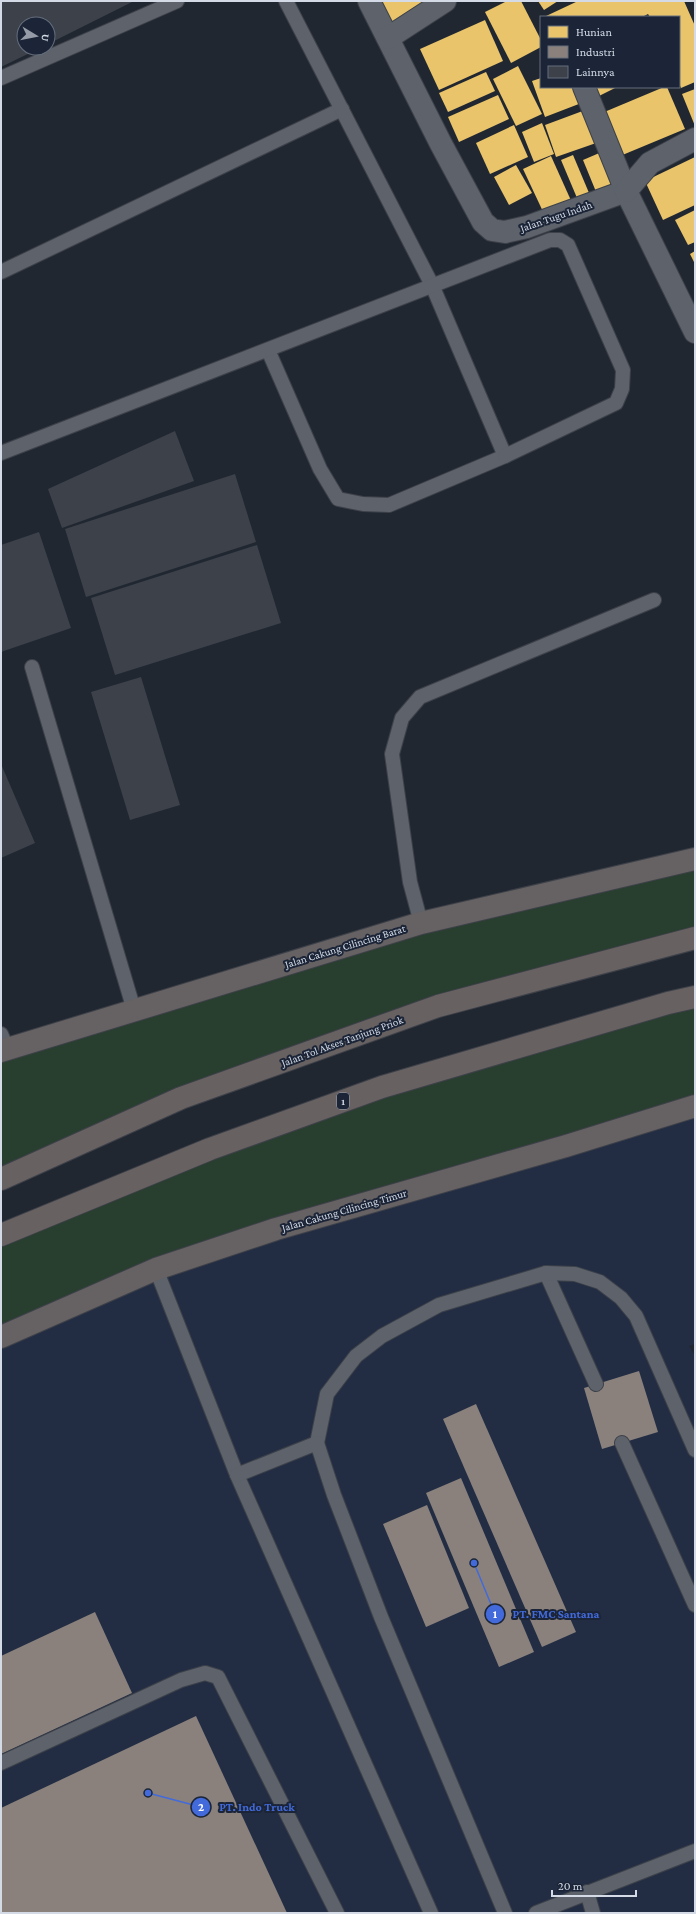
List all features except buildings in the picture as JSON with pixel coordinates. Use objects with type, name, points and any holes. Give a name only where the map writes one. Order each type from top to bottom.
[{"type":"highway","name":"Jalan Cakung Cilincing Barat","points":[[3,1044],[134,1010],[421,923],[695,859]]},
{"type":"highway","name":"Jalan Tol Akses Tanjung Priok","points":[[1,1179],[181,1098],[438,1006],[695,938]]},
{"type":"highway","name":"1","points":[[1,1234],[210,1149],[382,1087],[668,1003],[695,997]]},
{"type":"highway","name":"Jalan Cakung Cilincing Timur","points":[[1,1337],[156,1269],[276,1229],[566,1146],[695,1106]]},
{"type":"street","name":"Jalan Tugu Indah","points":[[369,1],[483,222],[492,230],[505,232],[527,227],[626,191]]},
{"type":"street","points":[[388,38],[445,1]]},
{"type":"street","points":[[584,88],[626,191],[695,332]]},
{"type":"street","points":[[626,191],[650,163],[695,139]]},
{"type":"lane","points":[[1,78],[177,1]]},
{"type":"lane","points":[[286,1],[432,285],[505,456]]},
{"type":"lane","points":[[1,272],[342,109]]},
{"type":"lane","points":[[1,453],[550,240],[560,240],[568,245],[623,370],[622,389],[616,402],[505,456],[389,504],[363,504],[338,499],[320,469],[268,350]]},
{"type":"lane","points":[[421,923],[410,882],[392,754],[402,718],[420,697],[654,600]]},
{"type":"lane","points":[[32,667],[134,1010]]},
{"type":"lane","points":[[156,1269],[237,1475],[431,1913]]},
{"type":"lane","points":[[546,1272],[596,1384]]},
{"type":"lane","points":[[505,1913],[381,1617],[334,1495],[317,1443],[327,1394],[356,1356],[382,1336],[438,1305],[546,1272],[575,1274],[600,1282],[622,1298],[636,1316],[695,1450]]},
{"type":"lane","points":[[237,1475],[317,1443]]},
{"type":"lane","points":[[622,1443],[695,1605]]},
{"type":"lane","points":[[1,1763],[181,1680],[205,1673],[218,1677],[337,1913]]},
{"type":"lane","points":[[536,1913],[695,1851]]},
{"type":"lane","points":[[587,1892],[593,1913]]},
{"type":"shaded area","points":[[695,1105],[695,1344],[689,1346],[695,1356],[695,1913],[1,1913],[1,1337],[156,1269]]},
{"type":"green space","points":[[695,859],[695,940],[438,1006],[1,1179],[1,1051]]},
{"type":"green space","points":[[695,997],[695,1106],[223,1247],[1,1337],[1,1236],[271,1127]]},
{"type":"place","name":"PT. FMC Santana","points":[[474,1563]]},
{"type":"place","name":"PT. Indo Truck","points":[[148,1793]]}]
